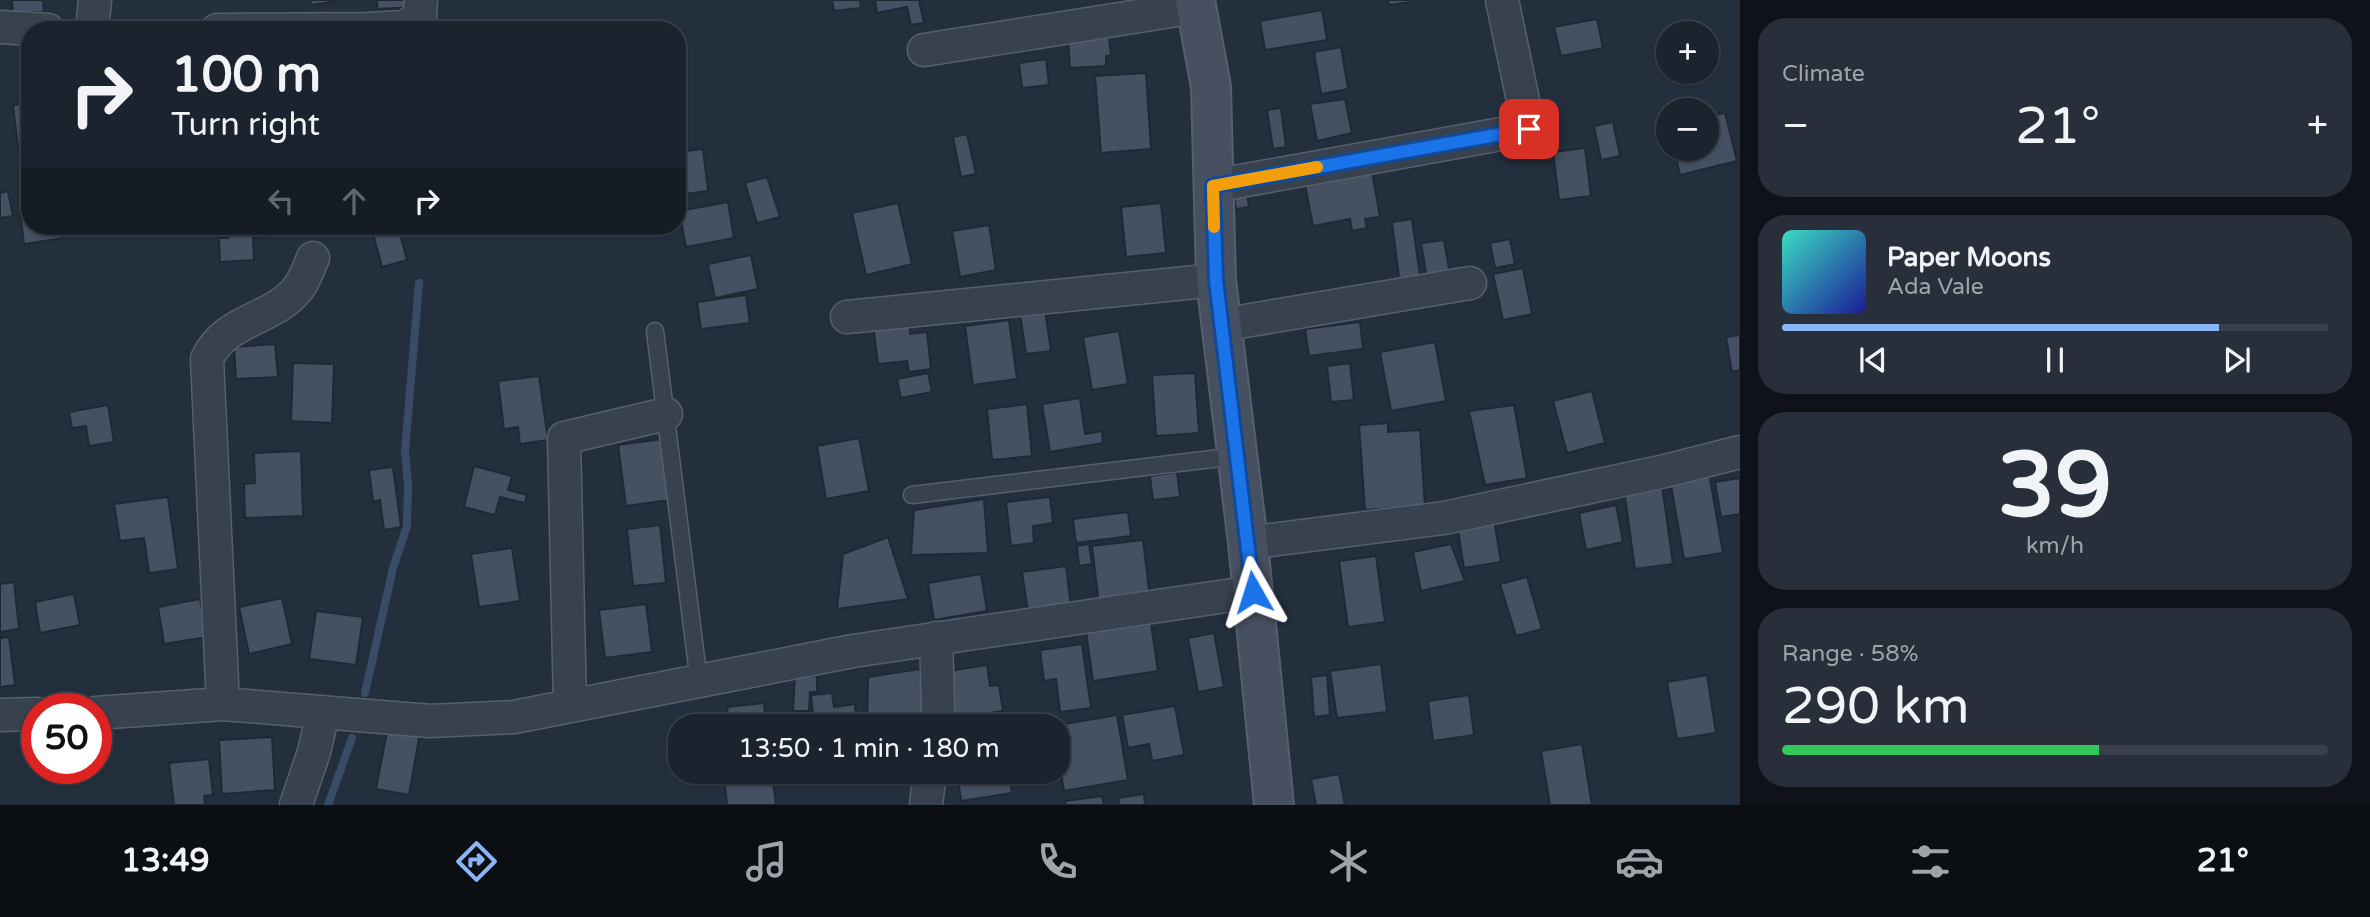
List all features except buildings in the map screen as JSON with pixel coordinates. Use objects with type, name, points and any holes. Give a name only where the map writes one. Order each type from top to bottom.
[{"type":"main road","points":[[1195,4],[1210,87],[1216,280],[1248,543],[1274,805]]},
{"type":"street","points":[[93,21],[95,0]]},
{"type":"street","points":[[413,21],[420,16],[421,0]]},
{"type":"street","points":[[1213,186],[1529,129],[1502,0]]},
{"type":"street","points":[[924,50],[1195,4]]},
{"type":"street","points":[[0,27],[21,28]]},
{"type":"street","points":[[223,704],[207,359],[212,347],[227,333],[285,301],[299,288],[313,258]]},
{"type":"street","points":[[847,317],[1216,280]]},
{"type":"street","points":[[1221,325],[1471,283]]},
{"type":"street","points":[[570,706],[564,438],[666,414]]},
{"type":"street","points":[[1248,543],[1444,518],[1665,471],[1740,452]]},
{"type":"street","points":[[112,712],[223,704],[430,721],[514,717],[853,651],[1253,592]]},
{"type":"street","points":[[936,638],[937,714]]},
{"type":"street","points":[[296,805],[324,713]]},
{"type":"street","points":[[0,715],[21,714]]},
{"type":"street","points":[[926,805],[929,784]]},
{"type":"lane","points":[[655,331],[699,682]]},
{"type":"lane","points":[[912,495],[1237,456]]},
{"type":"waterway","points":[[365,693],[393,568],[407,526],[405,451],[419,283]]},
{"type":"waterway","points":[[328,805],[352,738]]},
{"type":"slow traffic","points":[[1214,227],[1213,186],[1317,167]]},
{"type":"route","points":[[1253,592],[1216,280],[1213,186],[1529,129]]}]
